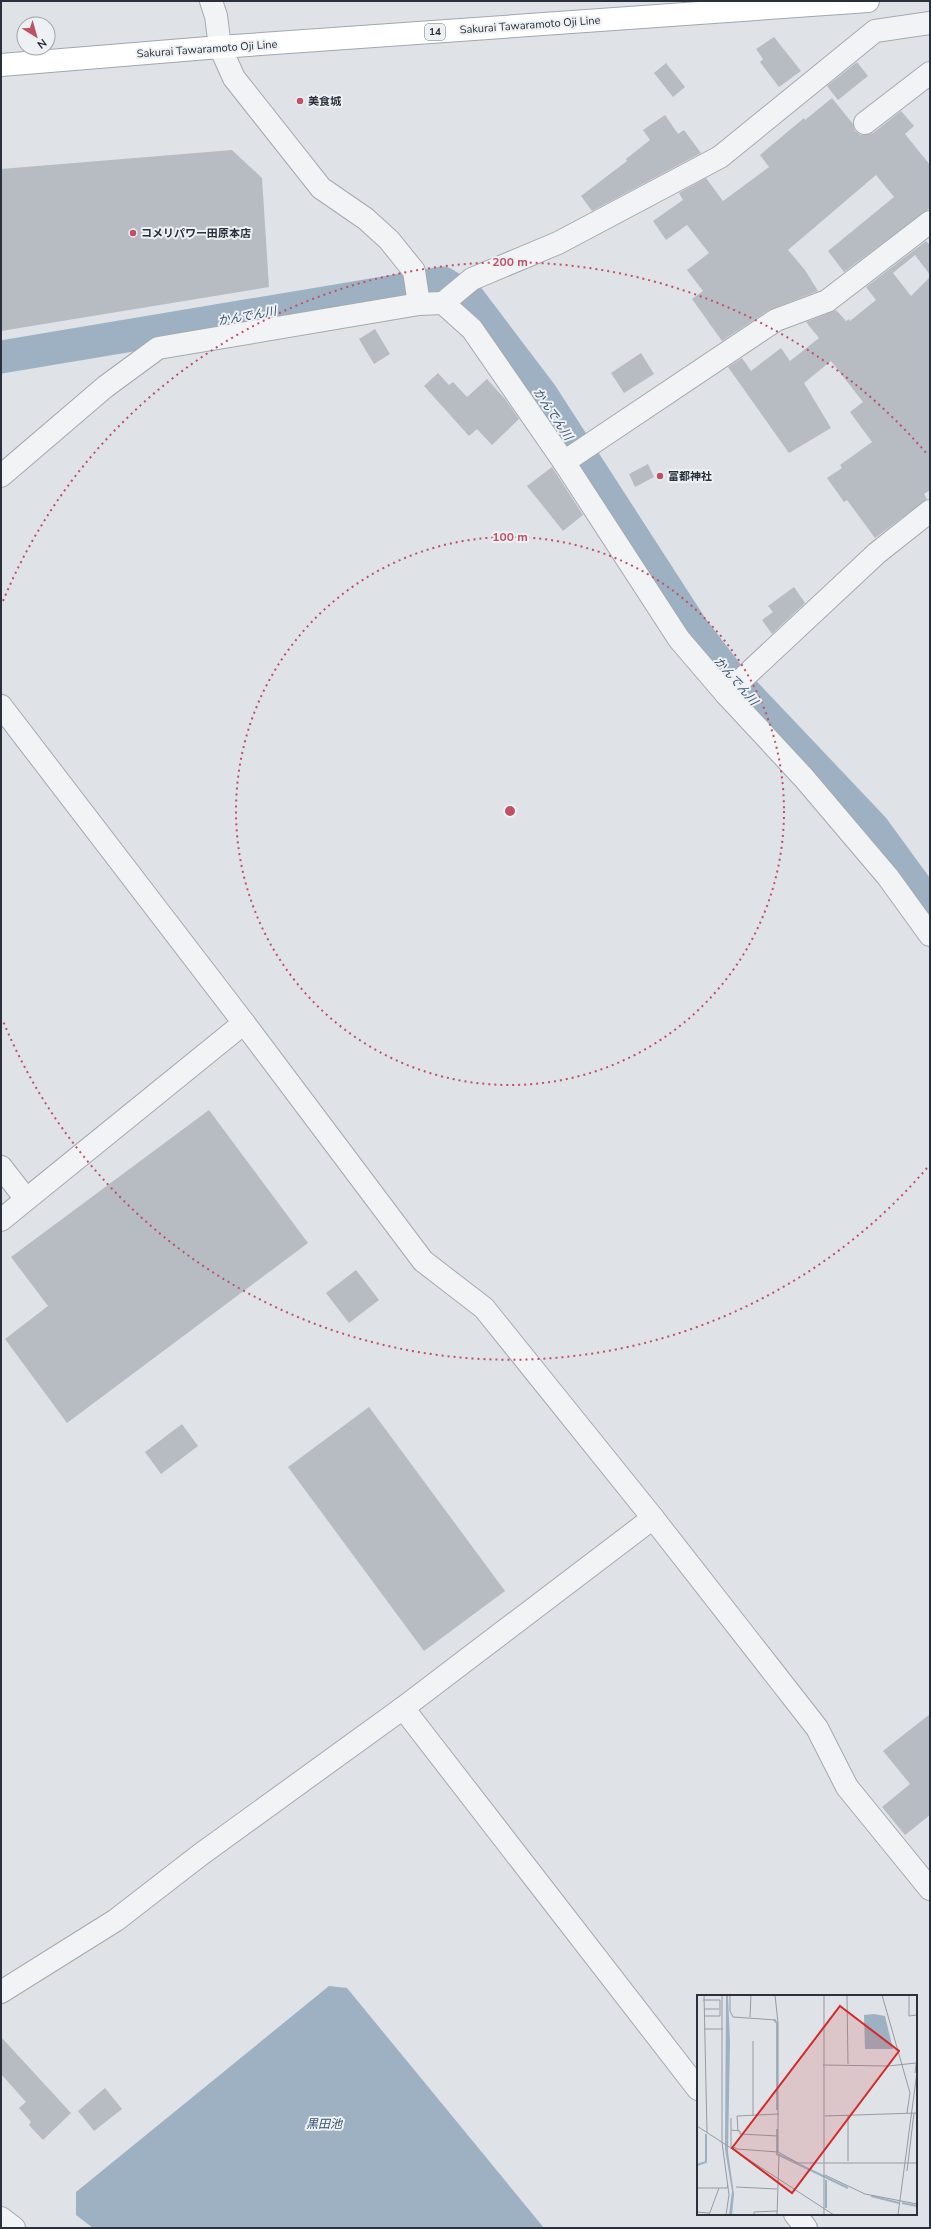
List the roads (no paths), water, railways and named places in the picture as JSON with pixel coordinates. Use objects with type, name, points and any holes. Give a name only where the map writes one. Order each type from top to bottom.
[{"type":"main road","name":"Sakurai Tawaramoto Oji Line","points":[[1,65],[220,47],[868,1]]},
{"type":"street","points":[[211,1],[220,47],[234,78],[321,188],[366,219],[388,240],[414,271],[419,304]]},
{"type":"street","points":[[1,476],[105,387],[158,348],[419,304],[443,303],[472,279],[558,243],[720,157],[875,31],[930,23]]},
{"type":"street","points":[[865,123],[930,73]]},
{"type":"street","points":[[564,462],[776,320],[828,300],[930,222]]},
{"type":"street","points":[[443,303],[472,329],[564,462],[679,639],[726,694],[809,784],[888,877],[930,935]]},
{"type":"street","points":[[726,694],[877,553],[930,510]]},
{"type":"street","points":[[1,706],[244,1023],[423,1261],[484,1308],[653,1518],[817,1728],[847,1787],[930,1889]]},
{"type":"street","points":[[1,1220],[244,1023]]},
{"type":"street","points":[[1,1167],[26,1199]]},
{"type":"street","points":[[1,1992],[116,1920],[200,1855],[403,1708],[653,1518]]},
{"type":"street","points":[[403,1708],[697,2088]]},
{"type":"street","points":[[796,2215],[806,2228]]},
{"type":"street","points":[[1,2218],[14,2228]]},
{"type":"water","name":"黒田池","points":[[329,1986],[347,1988],[544,2228],[93,2228],[76,2215],[76,2192]]},
{"type":"waterway","name":"かんでん川","points":[[1,357],[443,283],[469,299],[541,394],[692,628],[728,675],[873,828],[930,906]]},
{"type":"place","name":"美食城","points":[[300,101]]},
{"type":"place","name":"コメリパワー田原本店","points":[[133,233]]},
{"type":"place","name":"富都神社","points":[[660,476]]}]
